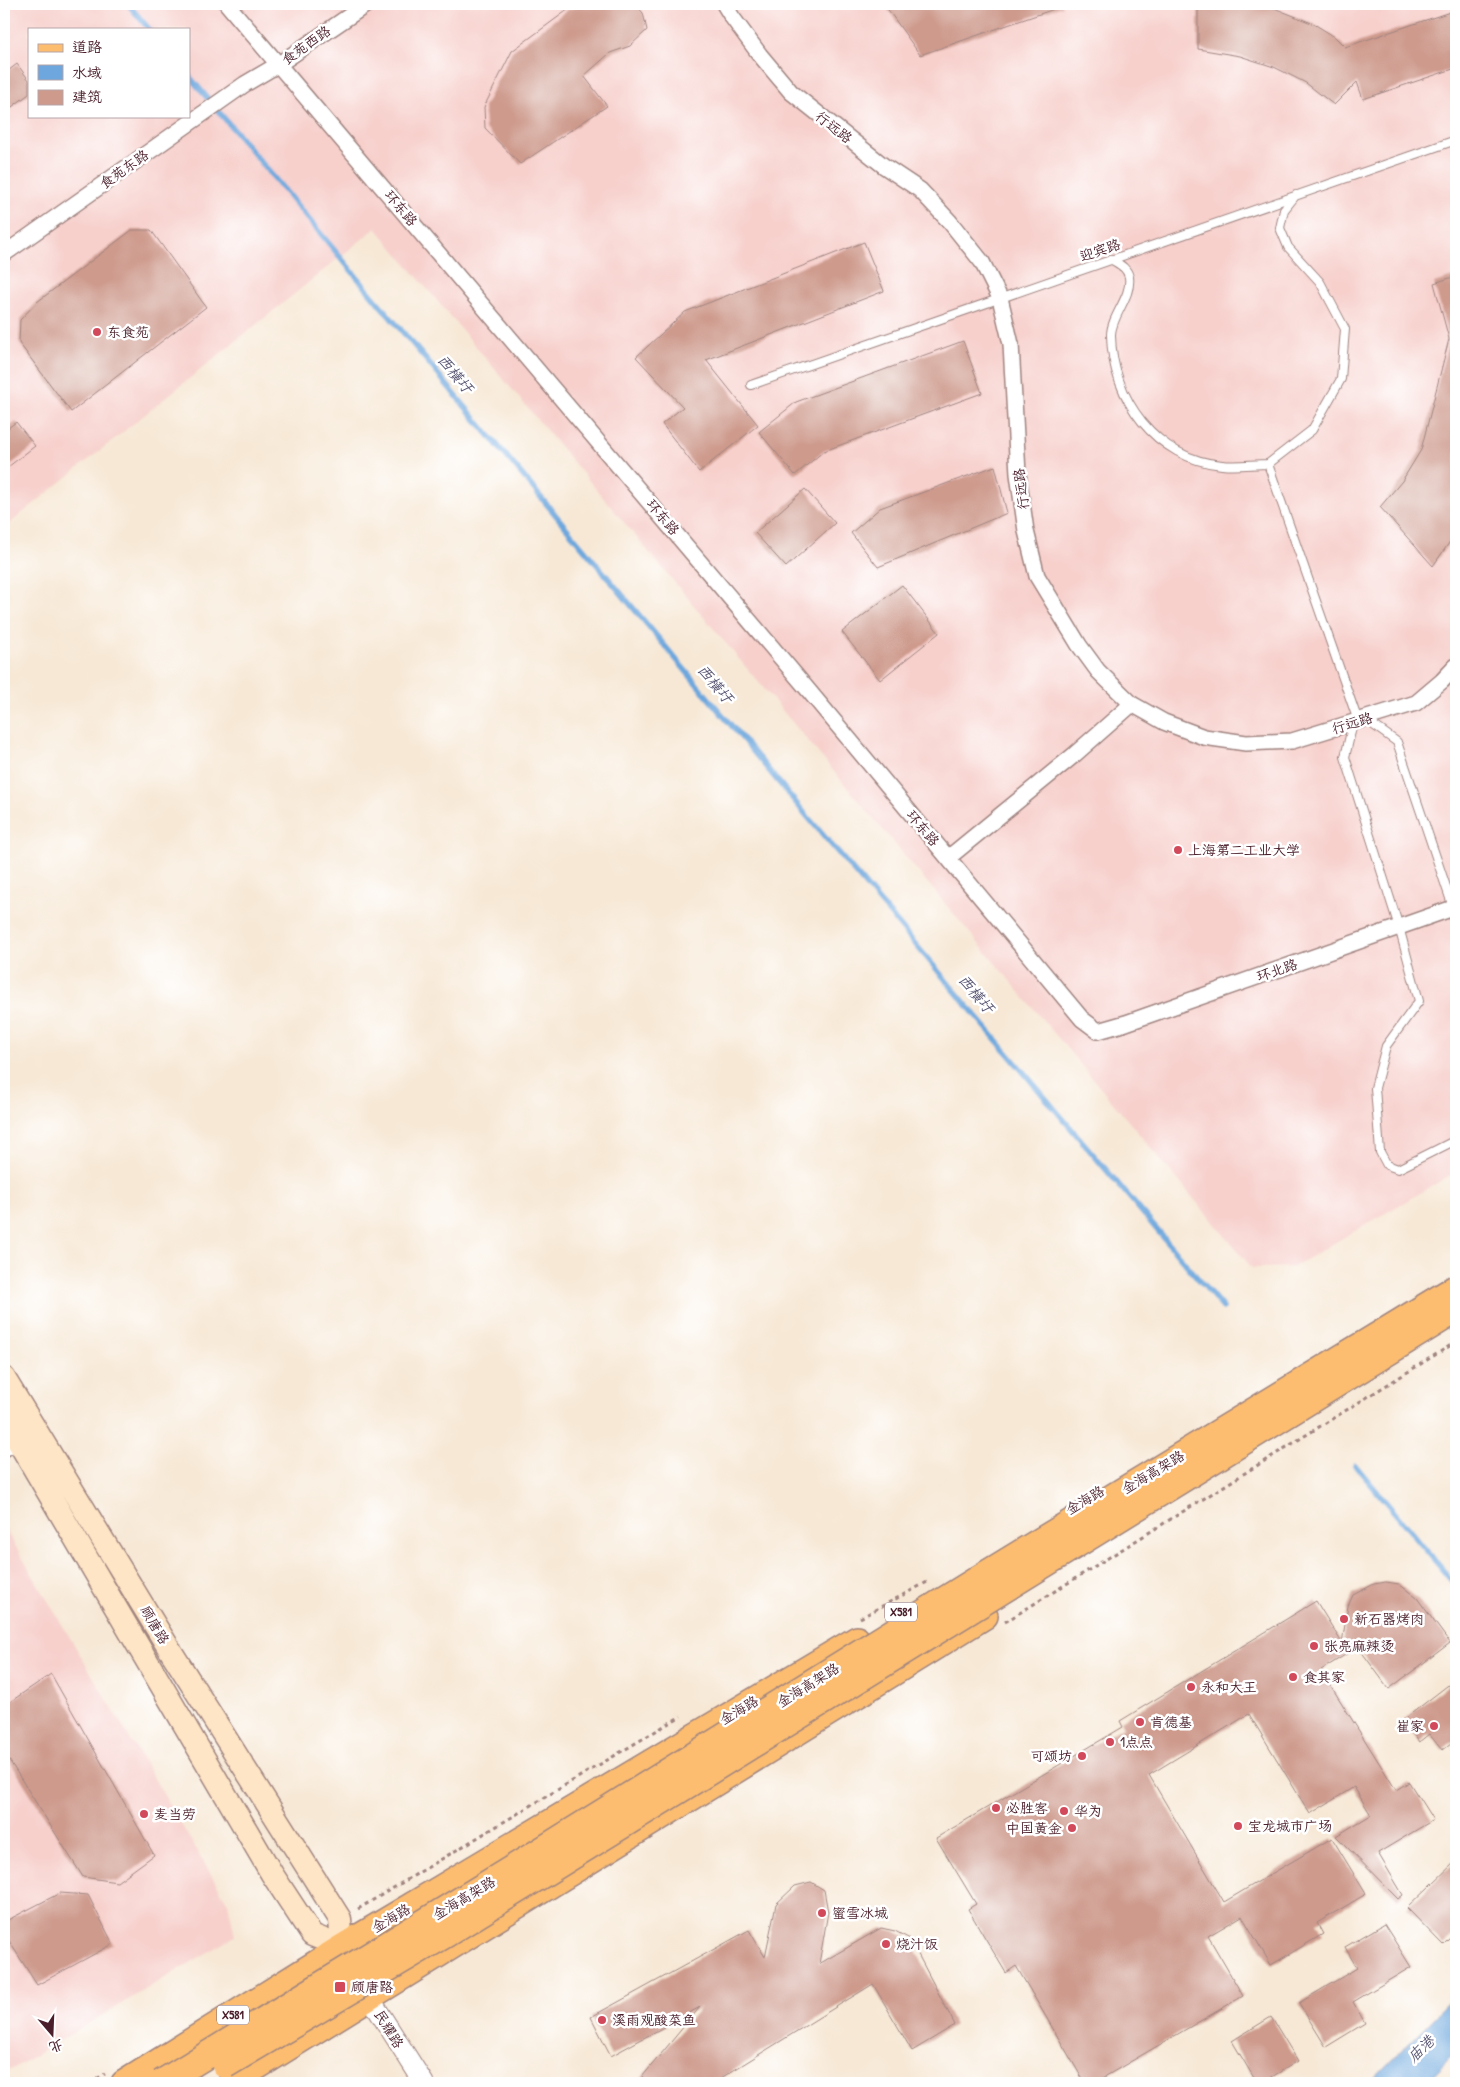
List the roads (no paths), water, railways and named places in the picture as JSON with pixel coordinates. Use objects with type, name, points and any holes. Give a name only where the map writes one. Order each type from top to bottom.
[{"type":"highway","name":"金海高架路","points":[[161,2083],[513,1868],[974,1581],[1456,1288]]},
{"type":"highway","name":"金海高架路","points":[[195,2083],[463,1923],[1456,1310]]},
{"type":"main road","name":"金海路","points":[[124,2083],[342,1947],[822,1661],[1456,1274]]},
{"type":"main road","points":[[231,2083],[1456,1324]]},
{"type":"main road","name":"顾唐路","points":[[4,1378],[19,1439],[277,1882],[312,1934],[342,1947],[340,1919],[170,1650],[19,1439],[4,1417]]},
{"type":"main road","name":"民耀路","points":[[342,1947],[370,1998]]},
{"type":"street","name":"环东路","points":[[227,4],[948,858],[1082,1020],[1098,1031]]},
{"type":"street","name":"食苑西路","points":[[245,84],[279,64],[367,4]]},
{"type":"street","name":"行远路","points":[[724,4],[760,56],[791,92],[884,166],[920,190],[950,222],[982,262],[1000,298],[1010,344],[1018,474],[1026,532],[1037,576],[1079,645],[1098,671],[1132,704],[1164,722],[1204,737],[1246,743],[1292,741],[1416,703],[1442,681],[1456,666]]},
{"type":"street","name":"食苑东路","points":[[4,254],[245,84]]},
{"type":"street","points":[[948,858],[1074,755],[1132,704]]},
{"type":"street","name":"环北路","points":[[1098,1031],[1126,1023],[1399,927],[1455,910]]},
{"type":"street","name":"民耀路","points":[[370,1998],[424,2083]]},
{"type":"lane","name":"迎宾路","points":[[752,386],[1456,140]]},
{"type":"lane","points":[[1111,259],[1124,268],[1129,278],[1127,292],[1111,333],[1116,372],[1130,408],[1154,436],[1182,454],[1222,465],[1268,464],[1312,430],[1341,379],[1345,329],[1320,282],[1288,247],[1280,228],[1284,210],[1296,195]]},
{"type":"lane","points":[[1268,464],[1358,721],[1345,757],[1399,927],[1418,1001],[1386,1046],[1377,1080],[1375,1088],[1380,1152],[1387,1165],[1398,1170],[1456,1140]]},
{"type":"lane","points":[[1358,721],[1397,742],[1455,910]]},
{"type":"water","name":"庙港","points":[[1456,1995],[1456,2052],[1425,2083],[1369,2083]]},
{"type":"waterway","name":"西横圩","points":[[128,4],[148,28]]},
{"type":"waterway","name":"西横圩","points":[[190,77],[807,816],[1223,1308]]},
{"type":"waterway","points":[[1355,1465],[1456,1586]]},
{"type":"place","name":"东食苑","points":[[97,332]]},
{"type":"place","name":"上海第二工业大学","points":[[1178,850]]},
{"type":"place","name":"新石器烤肉","points":[[1344,1619]]},
{"type":"place","name":"张亮麻辣烫","points":[[1314,1646]]},
{"type":"place","name":"食其家","points":[[1293,1677]]},
{"type":"place","name":"永和大王","points":[[1191,1687]]},
{"type":"place","name":"肯德基","points":[[1140,1722]]},
{"type":"place","name":"崔家","points":[[1434,1726]]},
{"type":"place","name":"1点点","points":[[1110,1742]]},
{"type":"place","name":"可颂坊","points":[[1082,1756]]},
{"type":"place","name":"必胜客","points":[[996,1808]]},
{"type":"place","name":"华为","points":[[1064,1811]]},
{"type":"place","name":"麦当劳","points":[[144,1814]]},
{"type":"place","name":"宝龙城市广场","points":[[1238,1826]]},
{"type":"place","name":"中国黄金","points":[[1072,1828]]},
{"type":"place","name":"蜜雪冰城","points":[[822,1913]]},
{"type":"place","name":"烧汁饭","points":[[886,1944]]},
{"type":"place","name":"顾唐路","points":[[340,1987]]},
{"type":"place","name":"溪雨观酸菜鱼","points":[[602,2020]]}]
